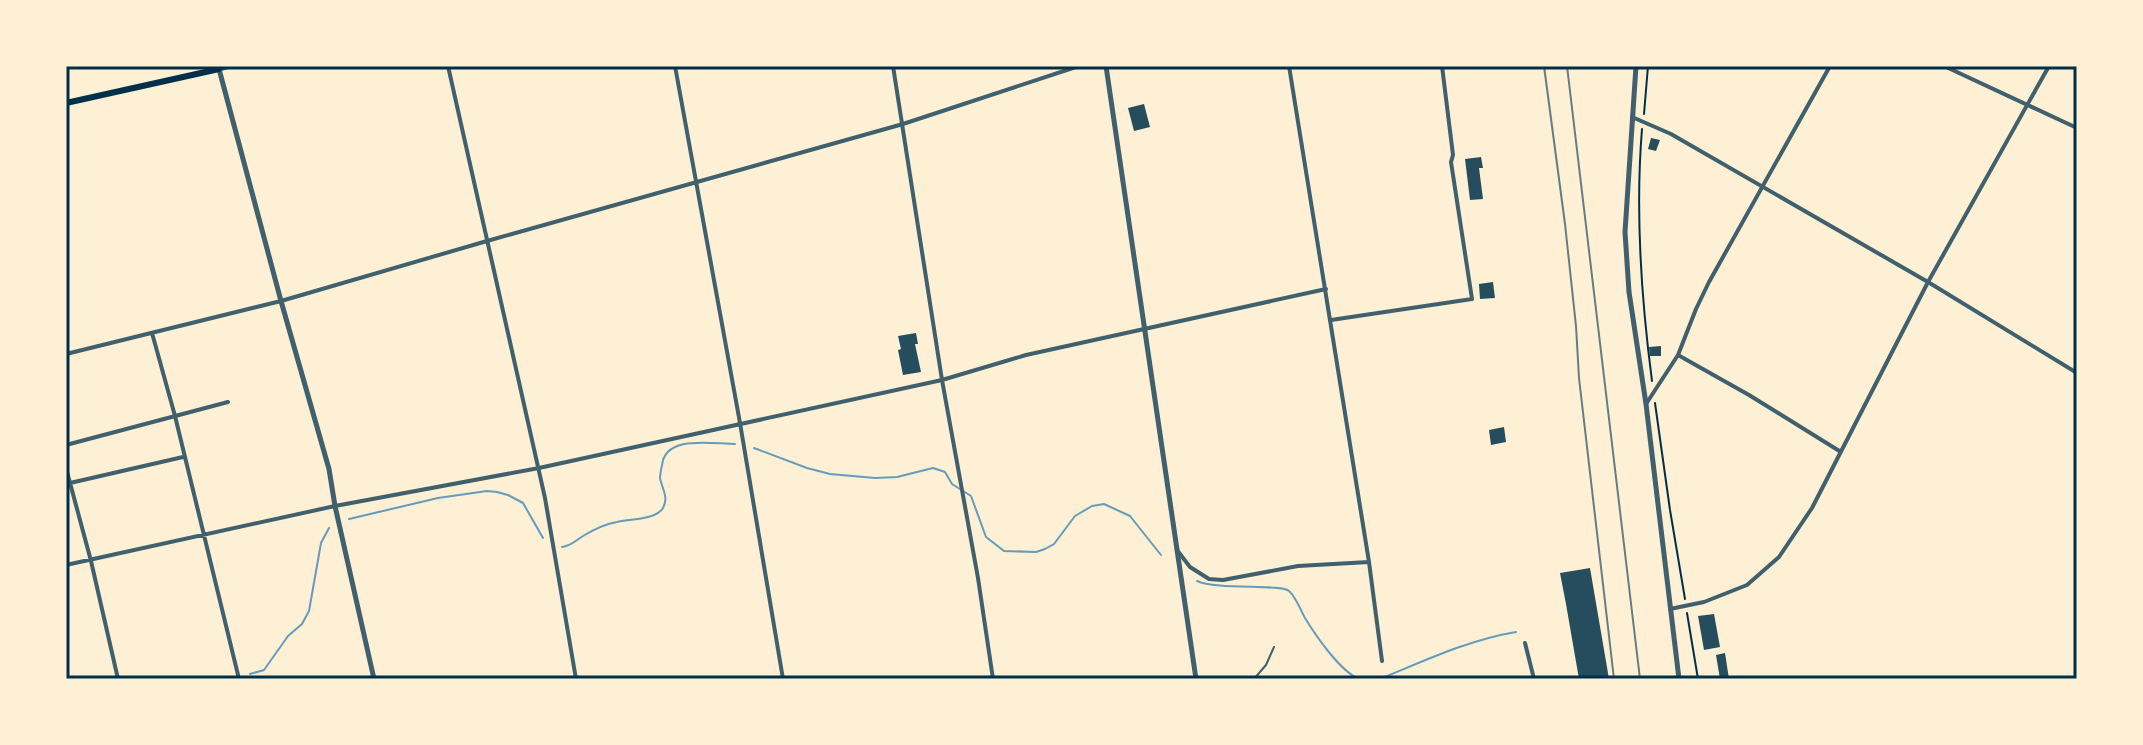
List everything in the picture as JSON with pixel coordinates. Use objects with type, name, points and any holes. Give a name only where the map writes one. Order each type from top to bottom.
[{"type":"main road","points":[[66,103],[218,67]]},
{"type":"street","points":[[230,66],[218,67],[329,469],[374,679]]},
{"type":"street","points":[[448,66],[539,468],[576,679]]},
{"type":"street","points":[[675,66],[783,679]]},
{"type":"street","points":[[893,66],[993,679]]},
{"type":"street","points":[[66,354],[281,301],[903,124],[1079,66]]},
{"type":"street","points":[[1106,66],[1196,679]]},
{"type":"street","points":[[1289,66],[1369,562],[1382,661]]},
{"type":"street","points":[[1331,320],[1472,299],[1451,162],[1453,155],[1442,66]]},
{"type":"street","points":[[1636,66],[1625,232],[1629,292],[1646,404],[1679,679]]},
{"type":"street","points":[[1646,404],[1678,355],[1696,309],[1830,66]]},
{"type":"street","points":[[1944,66],[2077,128]]},
{"type":"street","points":[[1670,609],[1704,602],[1747,585],[1779,557],[1812,508],[1928,282],[2049,66]]},
{"type":"street","points":[[1632,117],[1671,134],[1928,282],[2077,373]]},
{"type":"street","points":[[66,565],[335,506],[539,468],[942,380],[1026,355],[1326,289]]},
{"type":"street","points":[[152,333],[239,679]]},
{"type":"street","points":[[1678,355],[1841,452]]},
{"type":"street","points":[[66,445],[228,402]]},
{"type":"street","points":[[70,483],[183,457]]},
{"type":"street","points":[[66,468],[118,679]]},
{"type":"street","points":[[1177,549],[1190,567],[1209,579],[1223,580],[1298,566],[1369,562]]},
{"type":"street","points":[[1525,643],[1534,679]]},
{"type":"lane","points":[[1254,679],[1266,665],[1274,647]]},
{"type":"building","points":[[1144,104],[1150,127],[1134,131],[1128,108]]},
{"type":"building","points":[[1651,138],[1660,140],[1656,151],[1648,149]]},
{"type":"building","points":[[1481,157],[1483,168],[1479,168],[1483,199],[1470,200],[1465,159]]},
{"type":"building","points":[[1493,282],[1495,298],[1480,299],[1479,284]]},
{"type":"building","points":[[916,333],[921,372],[903,375],[898,336]]},
{"type":"building","points":[[1661,346],[1661,356],[1650,356],[1649,347]]},
{"type":"building","points":[[1504,427],[1506,442],[1491,445],[1489,430]]},
{"type":"building","points":[[1590,568],[1609,679],[1579,679],[1560,573]]},
{"type":"building","points":[[1714,614],[1720,647],[1704,650],[1698,616]]},
{"type":"building","points":[[1725,653],[1729,679],[1720,679],[1716,655]]},
{"type":"waterway","points":[[562,547],[604,526],[660,512],[665,500],[661,469],[671,449],[691,443],[735,444]]},
{"type":"waterway","points":[[754,448],[830,474],[875,478],[897,477],[933,468],[945,472],[952,484],[971,496],[986,537],[1004,551],[1036,552],[1045,549],[1054,544],[1075,516],[1092,506],[1104,504],[1130,516],[1161,555]]},
{"type":"waterway","points":[[349,519],[438,498],[487,491],[508,495],[523,503],[543,538]]},
{"type":"waterway","points":[[250,674],[264,670],[288,636],[302,624],[309,611],[321,543],[329,528]]},
{"type":"waterway","points":[[1197,581],[1289,591],[1329,652],[1344,669],[1359,679]]},
{"type":"waterway","points":[[1380,679],[1463,646],[1516,632]]},
{"type":"railway","points":[[1544,66],[1565,224],[1579,378],[1614,679]]},
{"type":"railway","points":[[1567,66],[1640,679]]}]
